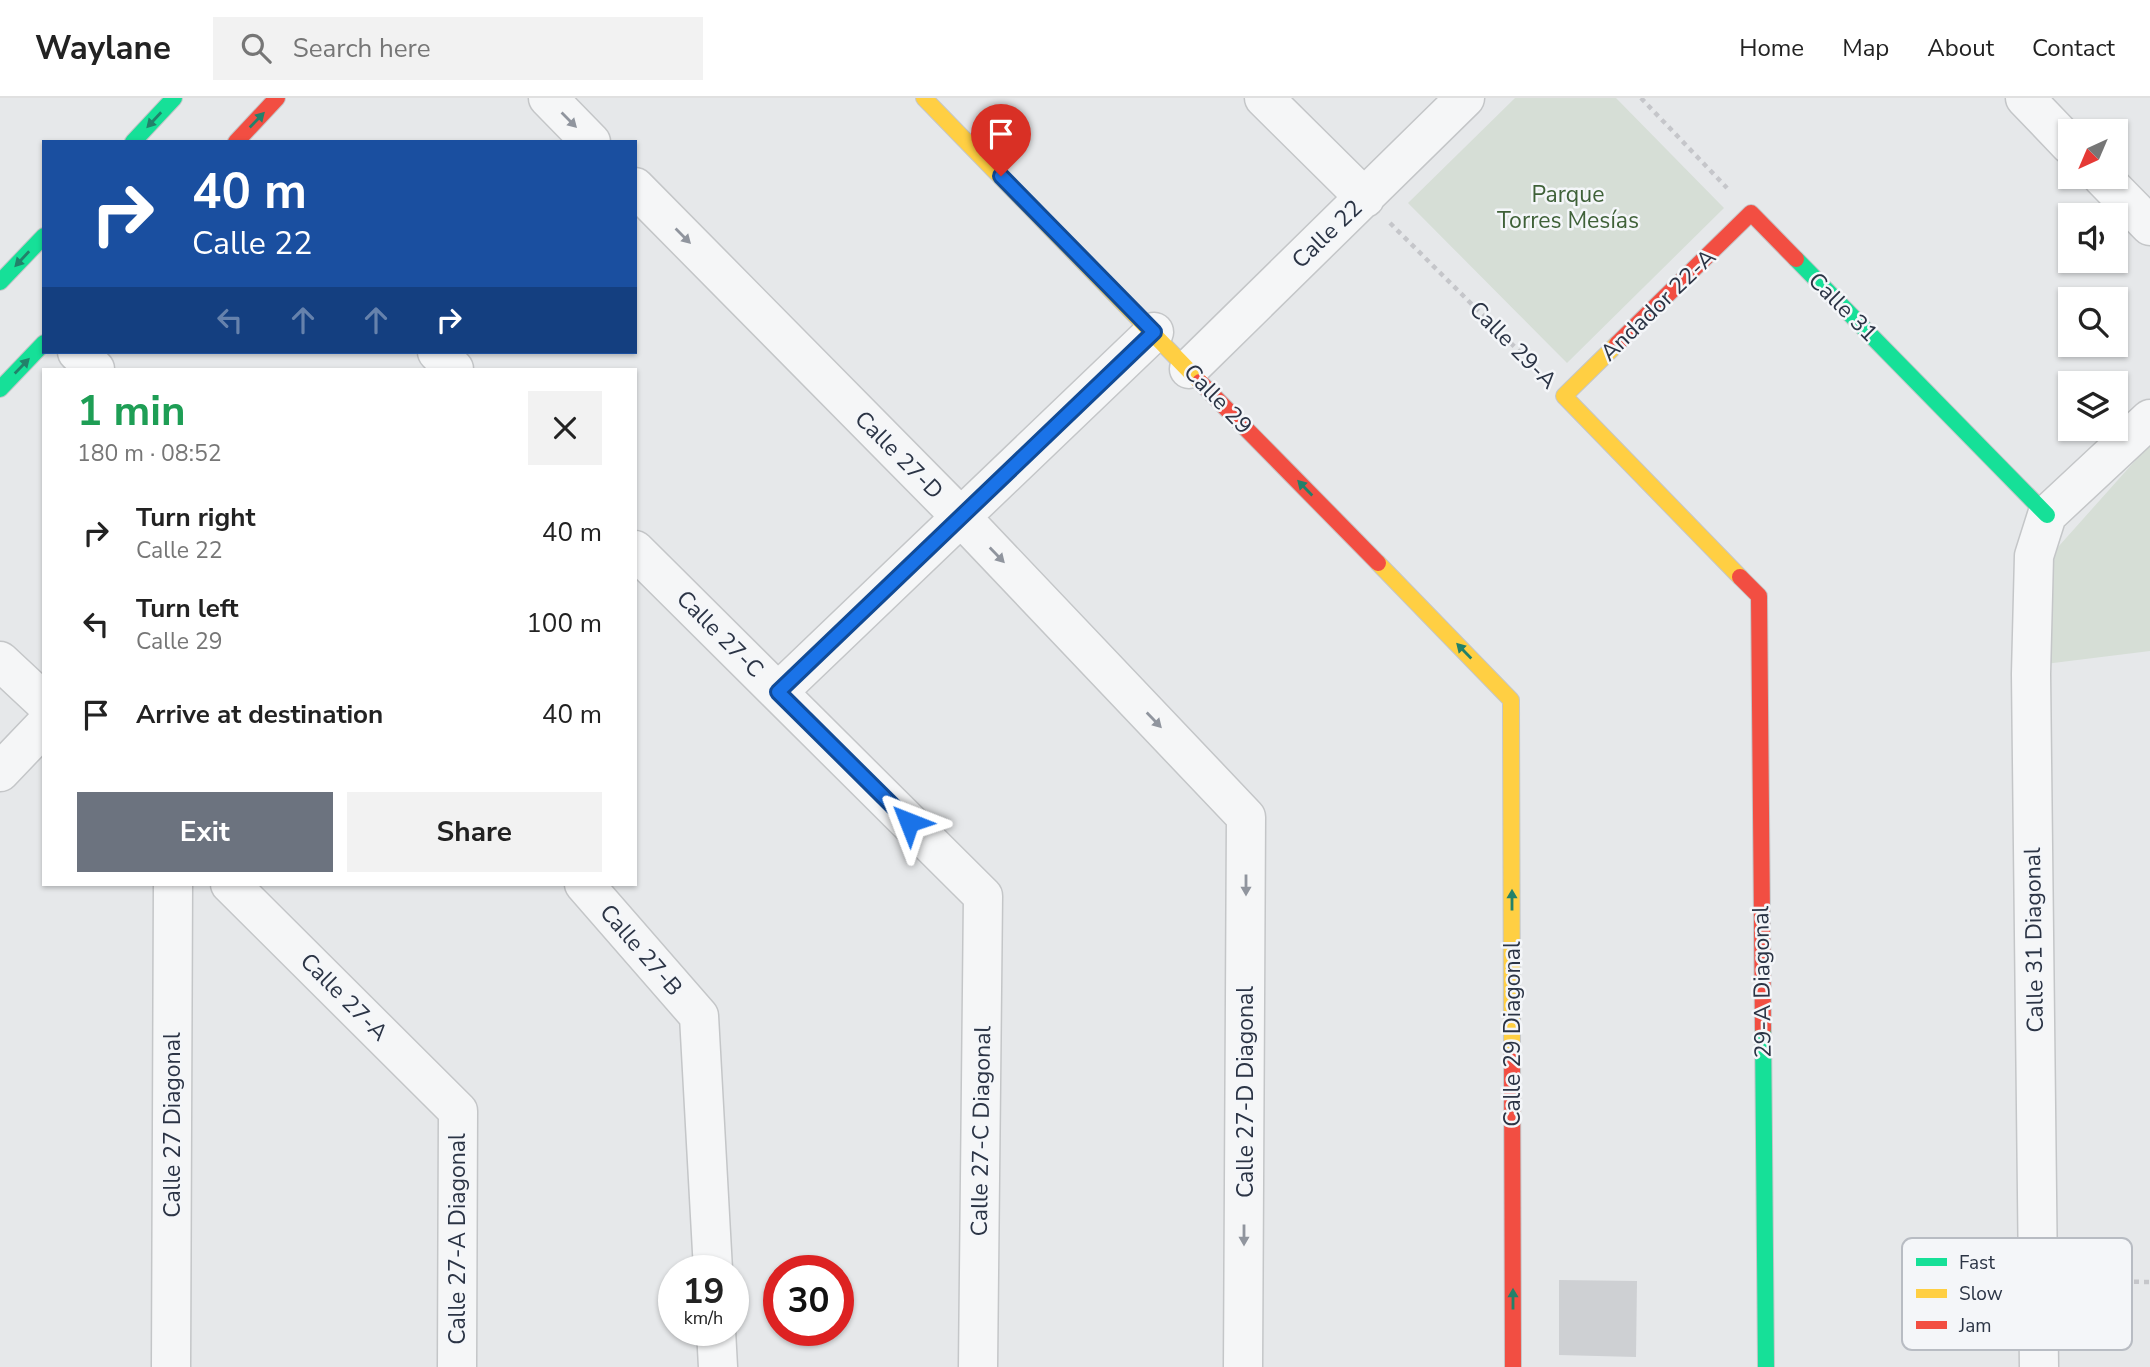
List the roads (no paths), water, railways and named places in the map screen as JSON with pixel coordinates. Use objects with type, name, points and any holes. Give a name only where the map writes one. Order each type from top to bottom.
[{"type":"street","points":[[135,140],[174,98]]},
{"type":"street","points":[[238,140],[278,98]]},
{"type":"street","points":[[548,98],[589,140]]},
{"type":"street","name":"Calle 29","points":[[924,98],[1511,700]]},
{"type":"street","points":[[1264,98],[1365,198]]},
{"type":"street","name":"Calle 22","points":[[1189,369],[1465,98]]},
{"type":"street","points":[[2025,98],[2058,132]]},
{"type":"street","name":"Calle 27-D","points":[[637,189],[961,517],[1247,817]]},
{"type":"street","points":[[2114,189],[2150,226]]},
{"type":"street","name":"Andador 22-A","points":[[1564,396],[1751,213]]},
{"type":"street","name":"Calle 31","points":[[1751,213],[2047,514]]},
{"type":"street","points":[[0,282],[42,238]]},
{"type":"street","points":[[778,692],[1154,332]]},
{"type":"street","points":[[0,389],[42,345]]},
{"type":"street","points":[[79,354],[94,368]]},
{"type":"street","points":[[439,354],[453,368]]},
{"type":"street","name":"Calle 29-A","points":[[1564,396],[1759,596]]},
{"type":"street","points":[[2047,514],[2150,419]]},
{"type":"street","name":"Calle 31 Diagonal","points":[[2038,1238],[2031,674],[2034,556],[2047,514]]},
{"type":"street","name":"Calle 27-C","points":[[637,552],[983,896]]},
{"type":"street","name":"29-A Diagonal","points":[[1759,596],[1766,1367]]},
{"type":"street","points":[[0,661],[42,700]]},
{"type":"street","name":"Calle 29 Diagonal","points":[[1511,700],[1513,1367]]},
{"type":"street","points":[[0,772],[42,728]]},
{"type":"street","name":"Calle 27-D Diagonal","points":[[1243,1367],[1247,817]]},
{"type":"street","name":"Calle 27 Diagonal","points":[[172,1367],[173,886]]},
{"type":"street","name":"Calle 27-A","points":[[232,886],[458,1111]]},
{"type":"street","name":"Calle 27-B","points":[[586,886],[699,1016],[712,1255]]},
{"type":"street","name":"Calle 27-C Diagonal","points":[[978,1367],[983,896]]},
{"type":"street","name":"Calle 27-A Diagonal","points":[[457,1367],[458,1111]]},
{"type":"street","points":[[717,1346],[718,1367]]},
{"type":"park label","name":"Parque Torres Mesías","points":[[1568,207]]}]
